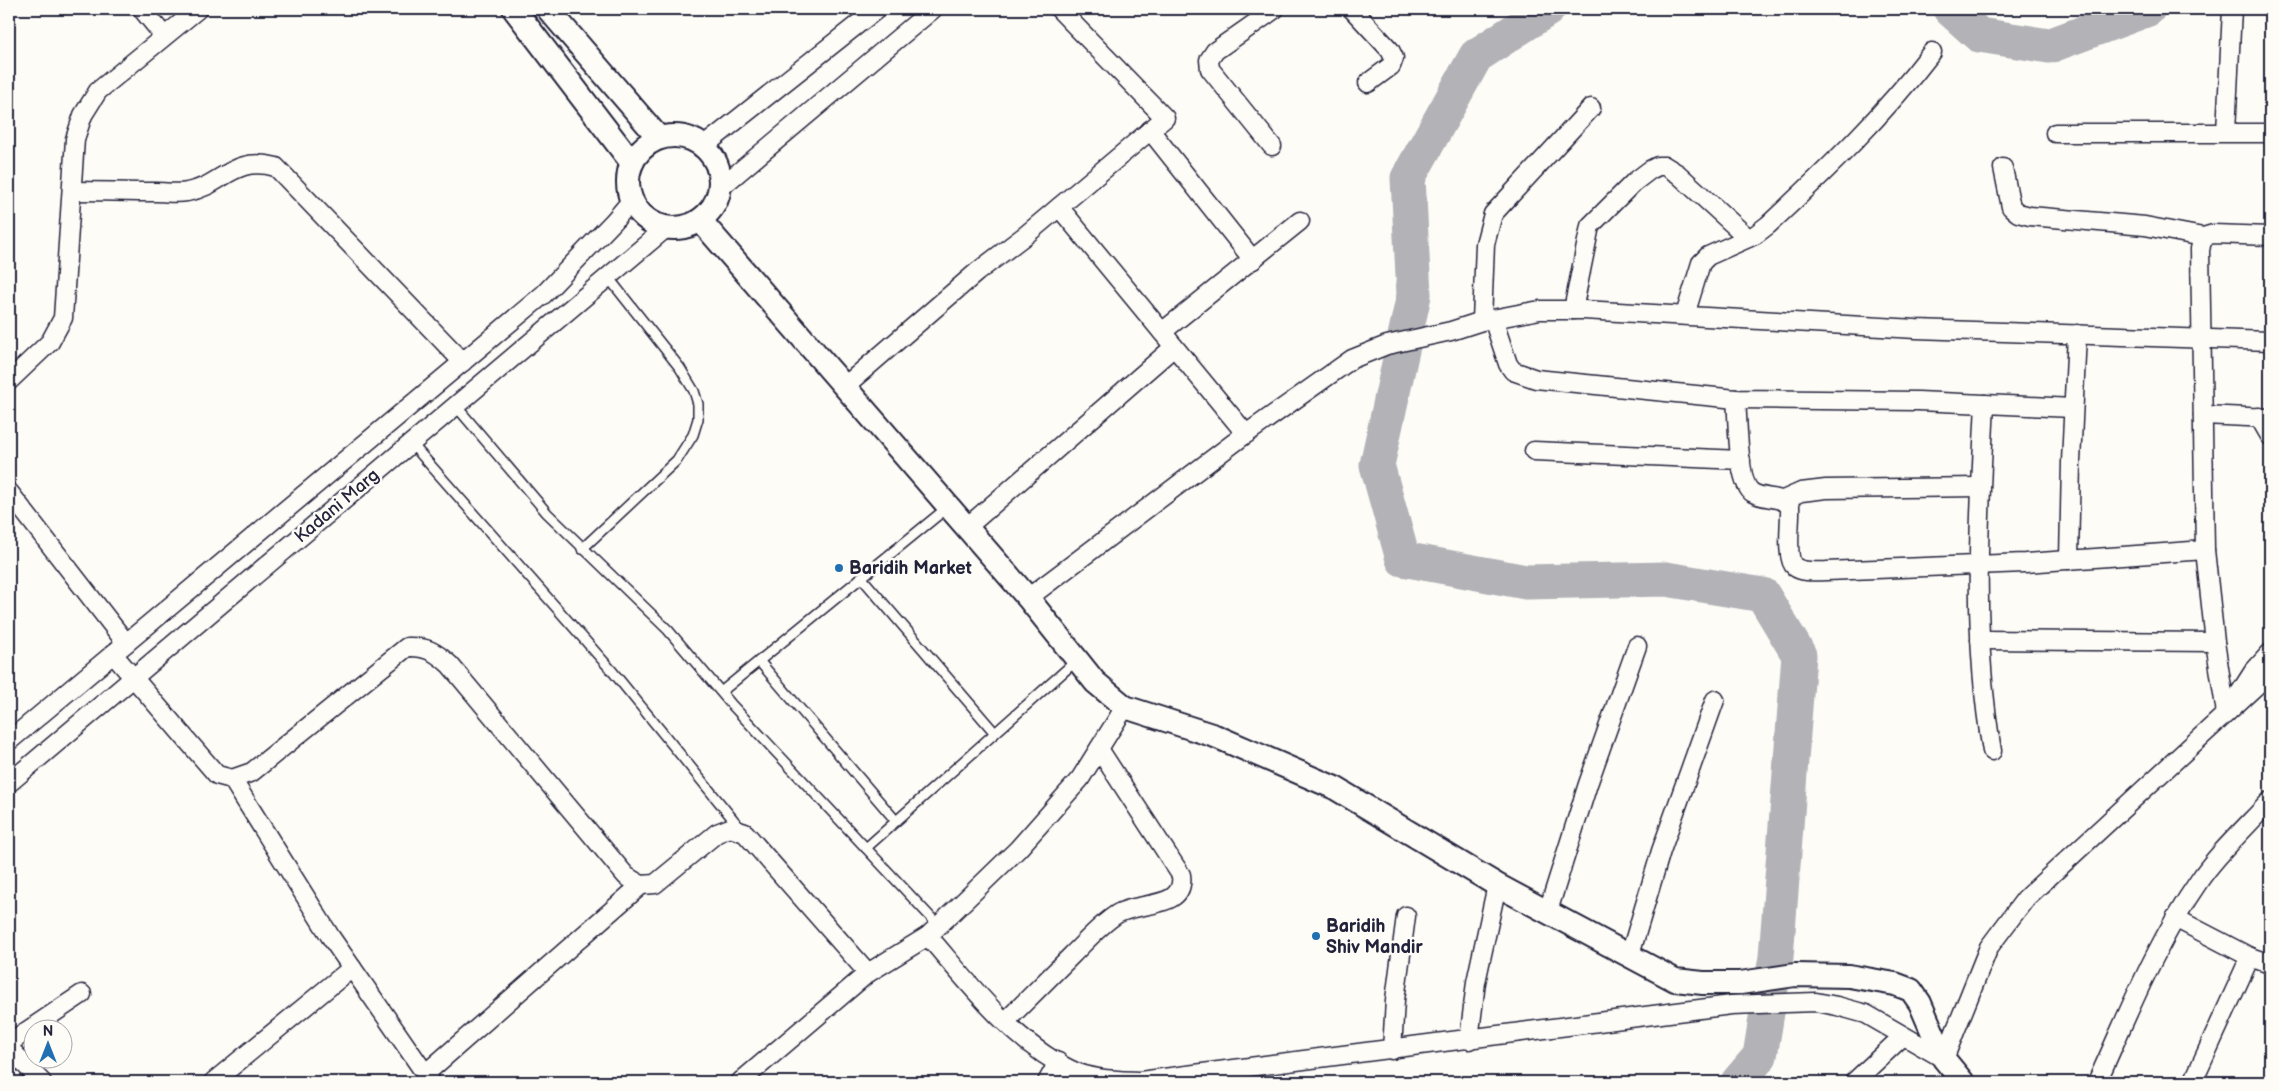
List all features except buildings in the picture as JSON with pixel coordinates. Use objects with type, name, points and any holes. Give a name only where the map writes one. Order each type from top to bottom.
[{"type":"street","points":[[142,9],[164,36]]},
{"type":"street","points":[[9,381],[50,342],[62,318],[75,139],[83,115],[98,91],[198,9]]},
{"type":"street","points":[[514,9],[632,162]]},
{"type":"street","points":[[548,9],[659,138]]},
{"type":"street","points":[[704,146],[877,9]]},
{"type":"street","points":[[721,187],[933,9]]},
{"type":"street","points":[[845,386],[977,272],[1059,207],[1165,118],[1059,9]]},
{"type":"street","points":[[1272,146],[1210,69],[1209,60],[1215,50],[1274,9]]},
{"type":"street","points":[[1352,9],[1390,50],[1394,58],[1391,66],[1368,84]]},
{"type":"street","points":[[2226,132],[2232,9]]},
{"type":"street","points":[[1685,315],[1701,263],[1708,256],[1748,238],[1768,224],[1862,136],[1900,94],[1932,52]]},
{"type":"street","points":[[1591,108],[1493,214],[1484,244],[1488,320],[1513,371],[1522,376],[1546,380],[1736,398],[2073,408]]},
{"type":"street","points":[[1150,130],[1253,260]]},
{"type":"street","points":[[2055,133],[2270,133]]},
{"type":"street","points":[[675,136],[690,139],[704,146],[714,158],[720,172],[721,187],[717,202],[708,214],[700,220],[681,228],[666,228],[651,223],[639,214],[631,201],[627,186],[632,162],[646,145],[659,138],[675,136]]},
{"type":"street","points":[[72,191],[187,192],[205,186],[230,170],[248,164],[262,163],[276,167],[463,362]]},
{"type":"street","points":[[1573,310],[1590,226],[1633,183],[1658,166],[1665,166],[1678,174],[1748,238]]},
{"type":"street","points":[[2003,168],[2011,207],[2018,213],[2030,216],[2172,229],[2204,237],[2213,234],[2270,236]]},
{"type":"street","name":"Kadani Marg","points":[[9,741],[544,294],[631,201]]},
{"type":"street","points":[[1059,207],[1246,434]]},
{"type":"street","points":[[700,220],[1028,598],[1095,682],[1125,707],[1216,736],[1335,788],[1497,885],[1676,980],[1703,983],[1740,983],[1795,975],[1849,976],[1895,984],[1911,990],[1920,1003],[1944,1059],[1963,1082]]},
{"type":"street","points":[[1162,332],[1300,221]]},
{"type":"street","name":"Kadani Marg","points":[[9,783],[666,228]]},
{"type":"street","points":[[2204,237],[2200,249],[2205,550],[2215,642],[2226,713]]},
{"type":"street","points":[[1028,598],[1246,434],[1352,359],[1387,345],[1451,331],[1488,320],[1540,310],[1573,310],[1916,329],[2270,341]]},
{"type":"street","points":[[2069,560],[2077,334]]},
{"type":"street","points":[[967,527],[1174,347]]},
{"type":"street","points":[[1736,398],[1745,485],[1753,493],[1783,500],[1790,506],[1790,559],[1795,567],[1807,571],[1977,565],[2205,550]]},
{"type":"street","points":[[1985,404],[1977,565],[1984,706],[1992,751]]},
{"type":"street","points":[[2203,415],[2265,418],[2270,436]]},
{"type":"street","points":[[1534,452],[1741,460]]},
{"type":"street","points":[[1783,500],[1801,492],[1826,489],[1980,487]]},
{"type":"street","points":[[9,492],[120,649],[134,677],[217,775],[232,780],[352,968],[428,1078],[641,885]]},
{"type":"street","points":[[1980,640],[2215,642]]},
{"type":"street","points":[[232,780],[252,772],[407,647],[421,646],[436,653],[450,664],[626,876],[641,885],[655,884],[717,833],[730,828],[745,833],[868,973]]},
{"type":"street","points":[[1548,911],[1588,784],[1637,646]]},
{"type":"street","points":[[2226,713],[2253,672],[2270,653]]},
{"type":"street","points":[[1944,1059],[1990,947],[2026,898],[2270,673]]},
{"type":"street","points":[[1630,955],[1661,851],[1715,700]]},
{"type":"street","points":[[740,1082],[868,973],[934,931],[1018,850],[1080,780],[1125,707]]},
{"type":"street","points":[[1006,1021],[1095,932],[1116,915],[1130,908],[1172,899],[1180,893],[1182,886],[1181,875],[1099,749]]},
{"type":"street","points":[[2097,1082],[2155,954],[2175,918],[2200,879],[2270,801]]},
{"type":"street","points":[[1469,1040],[1476,982],[1497,885]]},
{"type":"street","points":[[1392,1050],[1395,1000],[1406,916]]},
{"type":"street","points":[[2175,918],[2250,957],[2270,964]]},
{"type":"street","points":[[934,931],[980,996],[1028,1042],[1069,1070],[1101,1078],[1140,1081],[1730,1005],[1816,1002],[1866,1014],[1944,1059]]},
{"type":"street","points":[[2194,1082],[2250,957]]},
{"type":"street","points":[[213,1082],[352,968]]},
{"type":"street","points":[[9,1043],[82,994]]},
{"type":"street","points":[[1854,1082],[1903,1036]]},
{"type":"street","points":[[9,1048],[42,1082]]},
{"type":"street","points":[[1047,1082],[1058,1062]]},
{"type":"lane","points":[[582,549],[677,460],[692,435],[698,419],[698,404],[694,391],[680,368],[608,277]]},
{"type":"lane","points":[[456,406],[547,513],[582,549],[668,630],[721,692],[866,848],[934,931]]},
{"type":"lane","points":[[411,443],[613,672],[745,833]]},
{"type":"lane","points":[[721,692],[948,506]]},
{"type":"lane","points":[[861,577],[995,733]]},
{"type":"lane","points":[[866,848],[1077,660]]},
{"type":"lane","points":[[759,661],[896,821]]},
{"type":"waterway","points":[[1548,9],[1476,56],[1408,178],[1414,295],[1377,465],[1403,559],[1526,582],[1666,579],[1763,595],[1799,655],[1776,957],[1760,1056],[1738,1082]]},
{"type":"waterway","points":[[1950,9],[1979,35],[2049,46],[2148,9]]},
{"type":"place","name":"Baridih Market","points":[[839,568]]},
{"type":"place","name":"Baridih Shiv Mandir","points":[[1316,936]]}]
